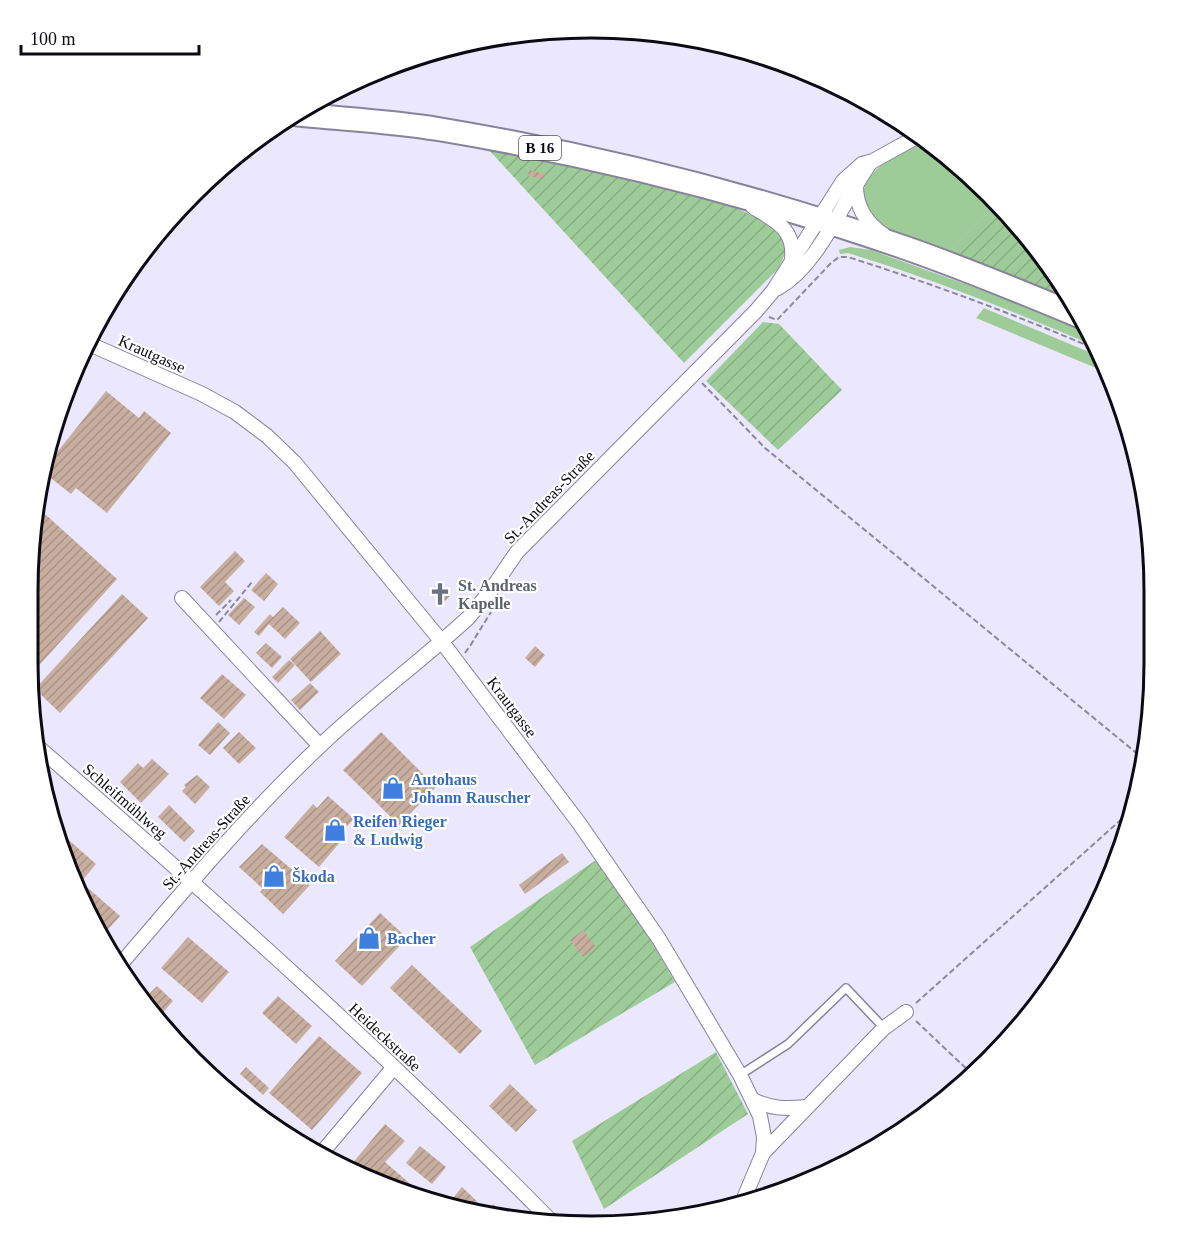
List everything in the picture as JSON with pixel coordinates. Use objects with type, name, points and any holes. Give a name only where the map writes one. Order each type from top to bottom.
[{"type":"main road","name":"B 16","points":[[308,116],[436,129],[562,152],[734,195],[904,247],[1068,312]]},
{"type":"street","points":[[773,291],[787,282],[817,249],[825,221],[843,181],[862,164],[873,161],[912,140]]},
{"type":"street","points":[[773,291],[792,260],[856,186],[873,161]]},
{"type":"street","points":[[856,186],[856,198],[860,211],[881,234],[904,247]]},
{"type":"street","points":[[734,195],[783,227],[792,243],[792,260]]},
{"type":"street","name":"St.-Andreas-Straße","points":[[125,960],[267,799],[320,746],[468,618],[517,552],[756,311],[773,291]]},
{"type":"street","name":"Krautgasse","points":[[95,346],[202,394],[235,412],[267,436],[295,463],[442,642],[579,823],[653,929],[740,1075],[760,1116],[764,1137],[763,1153],[746,1193]]},
{"type":"street","points":[[182,598],[320,746]]},
{"type":"street","name":"Schleifmühlweg","points":[[45,753],[192,881]]},
{"type":"street","name":"Heideckstraße","points":[[192,881],[394,1067],[475,1144],[542,1213]]},
{"type":"street","points":[[763,1153],[884,1028],[906,1012]]},
{"type":"street","points":[[326,1148],[394,1067]]},
{"type":"street","points":[[753,1100],[769,1107],[785,1109],[807,1107]]},
{"type":"lane","points":[[740,1075],[788,1044],[846,988],[884,1028]]},
{"type":"path","points":[[756,311],[777,320],[831,263],[839,257],[848,257],[927,282],[1087,346]]},
{"type":"path","points":[[694,374],[765,448],[1137,753]]},
{"type":"path","points":[[210,627],[252,582]]},
{"type":"path","points":[[210,627],[231,600]]},
{"type":"path","points":[[456,661],[470,646],[494,608]]},
{"type":"path","points":[[966,1068],[906,1012],[1122,819]]},
{"type":"green space","points":[[918,145],[928,152],[956,175],[991,210],[948,253],[905,239],[888,230],[864,202],[866,183],[876,170]]},
{"type":"green space","points":[[489,150],[560,159],[734,207],[775,226],[787,249],[779,268],[684,363]]},
{"type":"green space","points":[[991,210],[1030,254],[1060,297],[948,253]]},
{"type":"green space","points":[[850,247],[871,250],[1031,308],[1078,328],[1085,342],[942,285],[848,253],[840,254],[839,250]]},
{"type":"green space","points":[[984,308],[1090,352],[1097,369],[976,318]]},
{"type":"green space","points":[[763,322],[779,324],[842,390],[778,450],[706,381]]},
{"type":"green space","points":[[596,860],[652,942],[675,982],[535,1065],[470,947]]},
{"type":"green space","points":[[716,1052],[748,1114],[604,1209],[572,1141]]},
{"type":"building","points":[[529,170],[545,174],[544,179],[528,176]]},
{"type":"building","points":[[106,391],[139,418],[144,411],[171,433],[107,513],[76,488],[71,494],[49,477],[54,456]]},
{"type":"building","points":[[43,512],[117,579],[38,666],[39,555]]},
{"type":"building","points":[[235,551],[245,561],[225,582],[234,591],[219,606],[200,587]]},
{"type":"building","points":[[266,573],[278,584],[264,601],[251,590]]},
{"type":"building","name":"St. Andreas Kapelle","points":[[438,584],[450,596],[443,603],[430,591]]},
{"type":"building","points":[[122,594],[148,618],[60,713],[39,693],[39,685]]},
{"type":"building","points":[[244,598],[255,607],[239,625],[228,615]]},
{"type":"building","points":[[283,607],[300,623],[285,639],[269,624],[259,636],[254,632],[270,614],[273,617]]},
{"type":"building","points":[[320,631],[341,654],[311,682],[290,659]]},
{"type":"building","points":[[266,643],[282,657],[272,668],[256,653]]},
{"type":"building","points":[[535,646],[545,655],[535,667],[525,658]]},
{"type":"building","points":[[289,660],[295,665],[278,683],[272,677]]},
{"type":"building","points":[[222,674],[246,695],[224,719],[200,698]]},
{"type":"building","points":[[310,683],[319,692],[300,710],[291,700]]},
{"type":"building","points":[[218,722],[230,733],[210,755],[198,745]]},
{"type":"building","points":[[239,732],[256,748],[239,764],[223,748]]},
{"type":"building","points":[[381,732],[436,787],[399,825],[343,770]]},
{"type":"building","points":[[152,759],[169,774],[141,803],[120,782],[138,763],[143,768]]},
{"type":"building","points":[[197,775],[210,787],[195,804],[182,791],[186,787],[184,785]]},
{"type":"building","points":[[328,796],[354,819],[343,830],[347,834],[319,867],[284,837],[313,804],[317,808]]},
{"type":"building","points":[[169,805],[195,831],[184,842],[158,817]]},
{"type":"building","points":[[66,838],[96,864],[83,880]]},
{"type":"building","name":"Škoda","points":[[262,844],[310,885],[283,914],[260,892],[263,889],[239,867]]},
{"type":"building","points":[[562,853],[569,862],[525,894],[519,885]]},
{"type":"building","points":[[85,886],[120,916],[107,930]]},
{"type":"building","points":[[380,913],[407,938],[362,986],[335,961]]},
{"type":"building","points":[[583,930],[596,947],[583,957],[570,940]]},
{"type":"building","points":[[188,937],[229,972],[202,1003],[161,968]]},
{"type":"building","points":[[412,965],[482,1031],[460,1054],[390,988]]},
{"type":"building","points":[[157,986],[173,1001],[163,1012],[149,994]]},
{"type":"building","points":[[278,996],[312,1026],[296,1044],[262,1013]]},
{"type":"building","points":[[319,1036],[362,1073],[312,1130],[269,1093]]},
{"type":"building","points":[[246,1067],[269,1088],[263,1095],[240,1074]]},
{"type":"building","points":[[510,1084],[537,1110],[516,1132],[489,1106]]},
{"type":"building","points":[[385,1124],[405,1141],[385,1162],[412,1186],[379,1173],[354,1162]]},
{"type":"building","points":[[420,1146],[446,1167],[432,1184],[406,1163]]},
{"type":"building","points":[[462,1187],[480,1204],[453,1198]]},
{"type":"place","name":"St. Andreas Kapelle","points":[[440,594]]},
{"type":"place","name":"Autohaus Johann Rauscher","points":[[393,788]]},
{"type":"place","name":"Reifen Rieger & Ludwig","points":[[335,830]]},
{"type":"place","name":"Škoda","points":[[274,876]]},
{"type":"place","name":"Bacher","points":[[369,938]]}]
